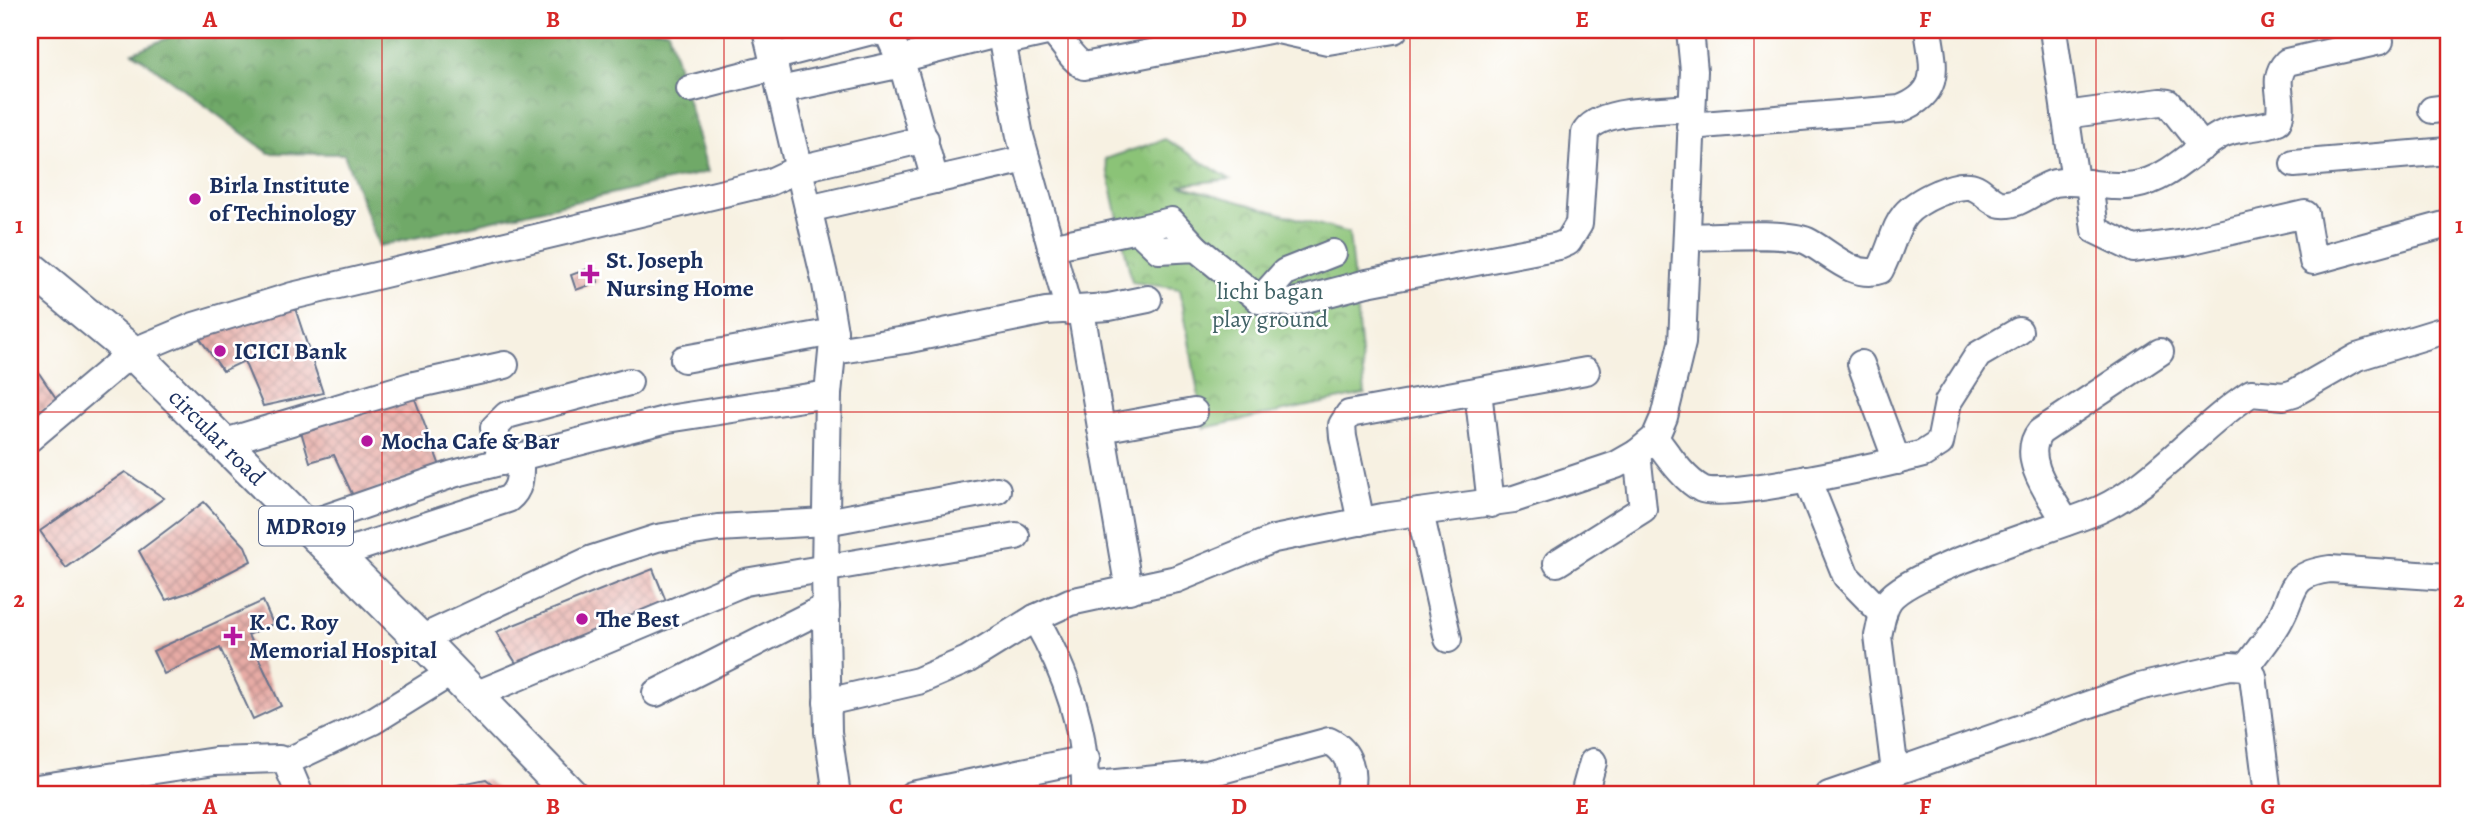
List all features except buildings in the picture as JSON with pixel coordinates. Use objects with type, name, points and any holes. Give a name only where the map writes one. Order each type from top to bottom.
[{"type":"main road","name":"circular road","points":[[30,268],[127,348],[420,639],[571,795]]},
{"type":"street","points":[[766,30],[808,209],[834,341],[828,394],[825,570],[827,702],[837,795]]},
{"type":"street","points":[[690,89],[776,71],[901,62],[1012,34],[1051,31],[1063,40],[1076,62],[1084,66],[1269,30]]},
{"type":"street","points":[[1279,30],[1328,41],[1394,30]]},
{"type":"street","points":[[827,702],[918,681],[989,649],[1035,618],[1070,602],[1177,579],[1273,539],[1420,512],[1491,504],[1616,465],[1646,446],[1664,417],[1682,343],[1694,71],[1690,30]]},
{"type":"street","points":[[1051,247],[1137,229],[1159,250],[1196,248],[1260,300],[1290,303],[1367,283],[1569,242],[1579,224],[1586,133],[1590,124],[1599,118],[1616,115],[1690,117],[1900,109],[1926,95],[1932,81],[1934,65],[1928,30]]},
{"type":"street","points":[[2053,30],[2065,115],[2095,230],[2134,249],[2184,242],[2305,214],[2313,261],[2448,224]]},
{"type":"street","points":[[776,71],[872,32],[887,32],[901,62],[936,180]]},
{"type":"street","points":[[1012,34],[1026,159],[1051,247],[1075,311],[1101,429],[1129,590]]},
{"type":"street","points":[[1687,237],[1796,238],[1854,268],[1874,272],[1880,270],[1885,261],[1903,213],[1936,195],[1967,186],[1977,188],[1999,204],[2012,204],[2046,185],[2082,182],[2119,186],[2146,183],[2172,172],[2203,147],[2230,131],[2278,121],[2282,113],[2277,80],[2280,70],[2287,62],[2380,41]]},
{"type":"street","points":[[2065,115],[2168,103],[2203,147]]},
{"type":"street","points":[[127,348],[292,296],[770,181],[798,169],[925,139]]},
{"type":"street","points":[[2294,164],[2448,151]]},
{"type":"street","points":[[808,209],[1026,159]]},
{"type":"street","points":[[1260,300],[1286,272],[1333,253]]},
{"type":"street","points":[[30,438],[127,348],[206,314],[401,258]]},
{"type":"street","points":[[684,359],[834,341],[905,340],[1046,311],[1075,311],[1148,299]]},
{"type":"street","points":[[1895,772],[1878,636],[1889,600],[1917,579],[2101,509],[2126,494],[2251,393],[2284,396],[2294,393],[2357,357],[2448,329]]},
{"type":"street","points":[[1646,446],[1692,481],[1712,492],[1807,480],[1923,454],[1940,443],[1948,402],[1978,355],[2019,331]]},
{"type":"street","points":[[2066,522],[2040,476],[2034,458],[2034,439],[2040,432],[2160,352]]},
{"type":"street","points":[[1861,364],[1897,461]]},
{"type":"street","points":[[222,443],[410,386],[505,365]]},
{"type":"street","points":[[1361,522],[1343,437],[1344,419],[1360,410],[1586,371]]},
{"type":"street","points":[[336,555],[508,499],[517,492],[520,482],[494,428],[499,421],[507,415],[628,382]]},
{"type":"street","points":[[1478,391],[1491,504]]},
{"type":"street","points":[[306,525],[453,474],[704,411],[828,394]]},
{"type":"street","points":[[1101,429],[1194,412]]},
{"type":"street","points":[[1557,563],[1643,509],[1646,446]]},
{"type":"street","points":[[1807,480],[1846,576],[1883,614]]},
{"type":"street","points":[[420,639],[592,559],[657,538],[718,528],[826,522],[997,490]]},
{"type":"street","points":[[1420,512],[1448,639]]},
{"type":"street","points":[[286,762],[463,683],[745,582],[1016,536]]},
{"type":"street","points":[[2246,667],[2279,621],[2292,586],[2312,572],[2330,569],[2448,577]]},
{"type":"street","points":[[656,693],[826,607]]},
{"type":"street","points":[[1035,618],[1066,678],[1080,723],[1086,759],[1086,791],[1207,774],[1329,741],[1343,751],[1349,761],[1352,785],[1348,795]]},
{"type":"street","points":[[1829,795],[2139,687],[2230,666],[2246,667],[2253,676],[2268,795]]},
{"type":"street","points":[[30,789],[215,761],[279,759],[286,762],[300,795]]},
{"type":"street","points":[[912,795],[1086,759]]},
{"type":"street","points":[[1587,795],[1586,787],[1592,762]]},
{"type":"green space","points":[[187,30],[668,30],[708,172],[379,246],[344,154],[269,153],[133,52]]},
{"type":"green space","name":"lichi bagan play ground","points":[[1165,139],[1230,179],[1180,185],[1349,233],[1365,394],[1204,428],[1180,289],[1132,282],[1105,159]]},
{"type":"place","name":"Birla Institute of Techinology","points":[[195,199]]},
{"type":"place","name":"St. Joseph Nursing Home","points":[[590,274]]},
{"type":"place","name":"ICICI Bank","points":[[220,351]]},
{"type":"place","name":"Mocha Cafe & Bar","points":[[367,441]]},
{"type":"place","name":"The Best","points":[[582,619]]},
{"type":"place","name":"K. C. Roy Memorial Hospital","points":[[233,636]]}]
